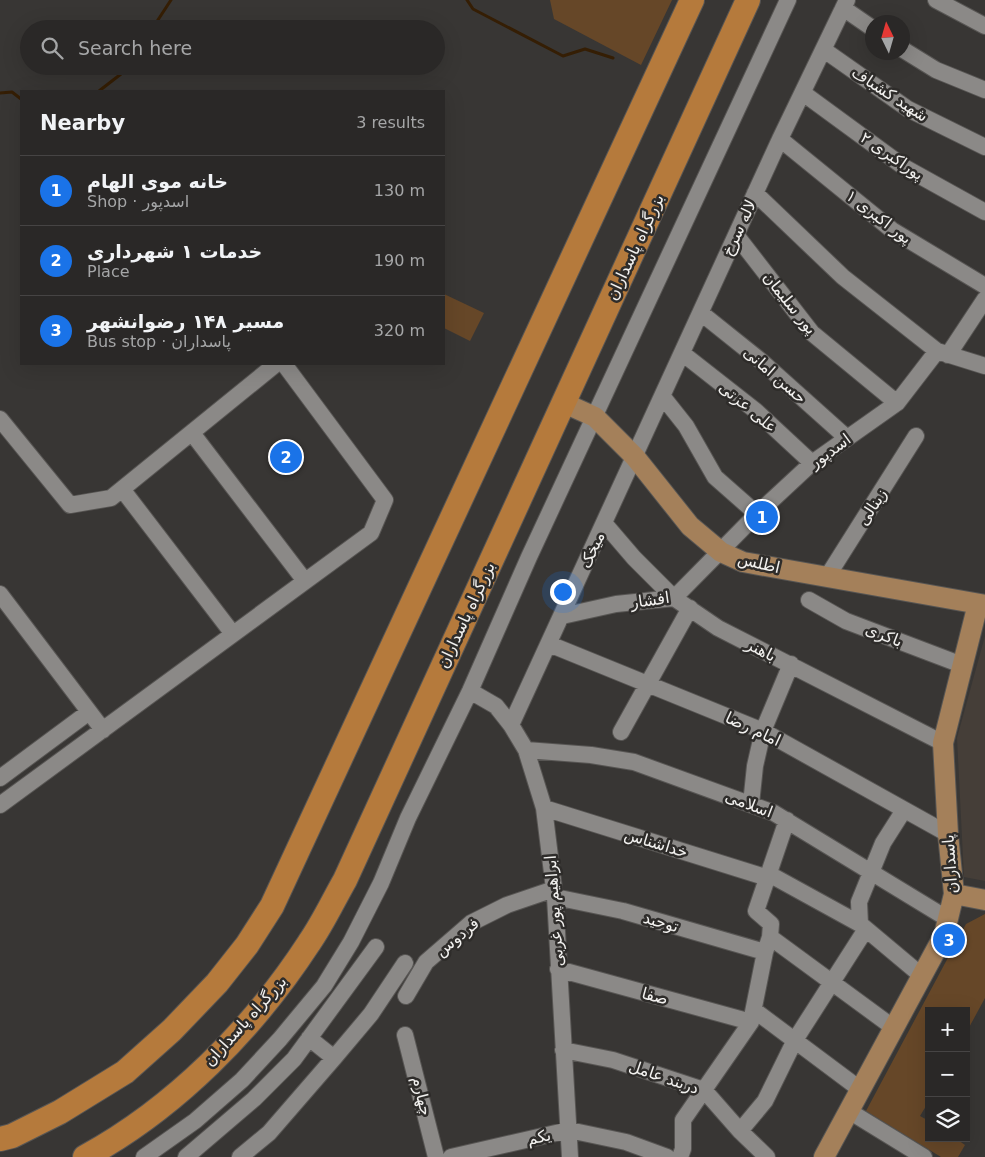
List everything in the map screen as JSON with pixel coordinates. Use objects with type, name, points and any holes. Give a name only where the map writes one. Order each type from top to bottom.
[{"type":"highway","points":[[0,1145],[60,1112],[124,1072],[172,1030],[217,983],[247,945],[272,906],[692,0]]},
{"type":"highway","name":"بزرگراه پاسداران","points":[[85,1157],[114,1141],[160,1106],[220,1052],[270,998],[310,942],[345,880],[748,0]]},
{"type":"highway","points":[[0,1139],[30,1127]]},
{"type":"main road","name":"اطلس","points":[[564,403],[595,417],[635,457],[690,526],[720,552],[743,562],[981,604]]},
{"type":"main road","name":"پاسداران","points":[[824,1157],[944,935],[954,894],[948,834],[943,743],[962,665],[981,604]]},
{"type":"main road","points":[[954,894],[985,900]]},
{"type":"street","points":[[144,1157],[195,1121],[242,1080],[280,1039],[324,986],[351,942],[381,883],[408,818],[470,691],[529,557],[788,0]]},
{"type":"street","points":[[936,0],[985,26]]},
{"type":"street","points":[[845,4],[865,22]]},
{"type":"street","name":"لاله سرخ","points":[[635,457],[780,139],[845,4]]},
{"type":"street","name":"شهید کشباف","points":[[824,50],[908,109],[985,147]]},
{"type":"street","points":[[910,54],[936,70],[985,90]]},
{"type":"street","name":"پوراکبری ۲","points":[[803,93],[904,167],[985,212]]},
{"type":"street","name":"پور اکبری ۱","points":[[780,139],[892,230],[985,286]]},
{"type":"street","points":[[755,193],[843,276],[942,353],[985,366]]},
{"type":"street","name":"پور سلیمان","points":[[736,235],[812,333],[897,403]]},
{"type":"street","name":"اسدپور","points":[[720,552],[757,514],[812,463],[897,403],[942,353],[985,299]]},
{"type":"street","name":"حسن امانی","points":[[700,314],[761,361],[847,438]]},
{"type":"street","name":"علی عزتی","points":[[682,353],[756,411],[812,463]]},
{"type":"street","points":[[0,419],[70,505],[111,498],[275,365]]},
{"type":"street","points":[[0,805],[371,533],[385,500],[285,365]]},
{"type":"street","points":[[663,397],[686,426],[714,477],[757,514]]},
{"type":"street","points":[[192,433],[304,581]]},
{"type":"street","name":"زینالی","points":[[827,577],[916,436]]},
{"type":"street","name":"میخک","points":[[512,725],[635,457]]},
{"type":"street","points":[[122,489],[233,634]]},
{"type":"street","name":"باهنر","points":[[604,522],[634,558],[674,598],[718,628],[943,743]]},
{"type":"street","name":"افشار","points":[[562,616],[616,604],[674,598],[720,552]]},
{"type":"street","points":[[0,594],[103,730]]},
{"type":"street","name":"باکری","points":[[808,600],[846,621],[962,665]]},
{"type":"street","points":[[621,732],[690,608]]},
{"type":"street","name":"امام رضا","points":[[549,644],[763,731],[948,834]]},
{"type":"street","points":[[751,804],[755,766],[763,731],[790,664]]},
{"type":"street","name":"ابراهیم پور غربی","points":[[470,691],[496,706],[512,725],[526,750],[544,808],[554,893],[570,1157]]},
{"type":"street","points":[[0,778],[89,712]]},
{"type":"street","name":"اسلامی","points":[[526,750],[591,755],[634,762],[774,812],[948,919]]},
{"type":"street","name":"خداشناس","points":[[544,808],[768,876],[863,926],[922,976]]},
{"type":"street","points":[[740,1131],[765,1101],[795,1040],[832,982],[863,926],[859,902],[883,843],[904,810]]},
{"type":"street","points":[[680,1157],[683,1149],[683,1120],[752,1016],[771,924],[756,911],[787,820]]},
{"type":"street","name":"توحید","points":[[554,893],[623,911],[768,944],[832,982],[894,1028]]},
{"type":"street","name":"فردوس","points":[[406,996],[426,962],[471,923],[507,905],[554,893]]},
{"type":"street","points":[[186,1157],[254,1098],[294,1058],[376,947]]},
{"type":"street","points":[[240,1157],[269,1133],[334,1058],[371,1014],[405,964]]},
{"type":"street","name":"صفا","points":[[558,969],[752,1016],[795,1040],[861,1090]]},
{"type":"street","name":"چهارم","points":[[406,1035],[436,1157]]},
{"type":"street","points":[[309,1038],[334,1058]]},
{"type":"street","name":"دربند عامل","points":[[563,1050],[613,1060],[704,1090],[740,1131],[767,1157]]},
{"type":"street","points":[[849,1111],[924,1157]]},
{"type":"street","points":[[569,1130],[626,1142],[667,1157]]},
{"type":"street","name":"یکم","points":[[451,1157],[569,1130]]},
{"type":"shaded area","points":[[550,0],[672,0],[641,65],[554,19]]},
{"type":"shaded area","points":[[445,294],[484,313],[470,341],[445,328]]},
{"type":"shaded area","points":[[985,636],[985,881],[964,877],[957,738]]},
{"type":"shaded area","points":[[985,914],[985,998],[970,1026],[970,1007],[925,1007],[925,1108],[920,1116],[925,1119],[925,1142],[961,1142],[965,1145],[958,1157],[941,1157],[866,1111],[966,924]]},
{"type":"waterway","points":[[158,20],[171,0]]},
{"type":"waterway","points":[[467,0],[473,9],[563,56],[585,49],[613,58]]},
{"type":"waterway","points":[[100,90],[120,75]]},
{"type":"waterway","points":[[0,93],[12,92],[20,98]]},
{"type":"place","name":"خدمات ۱ شهرداری","points":[[286,457]]},
{"type":"place","name":"خانه موی الهام","points":[[762,517]]},
{"type":"place","name":"مسیر ۱۴۸ رضوانشهر","points":[[949,940]]}]
